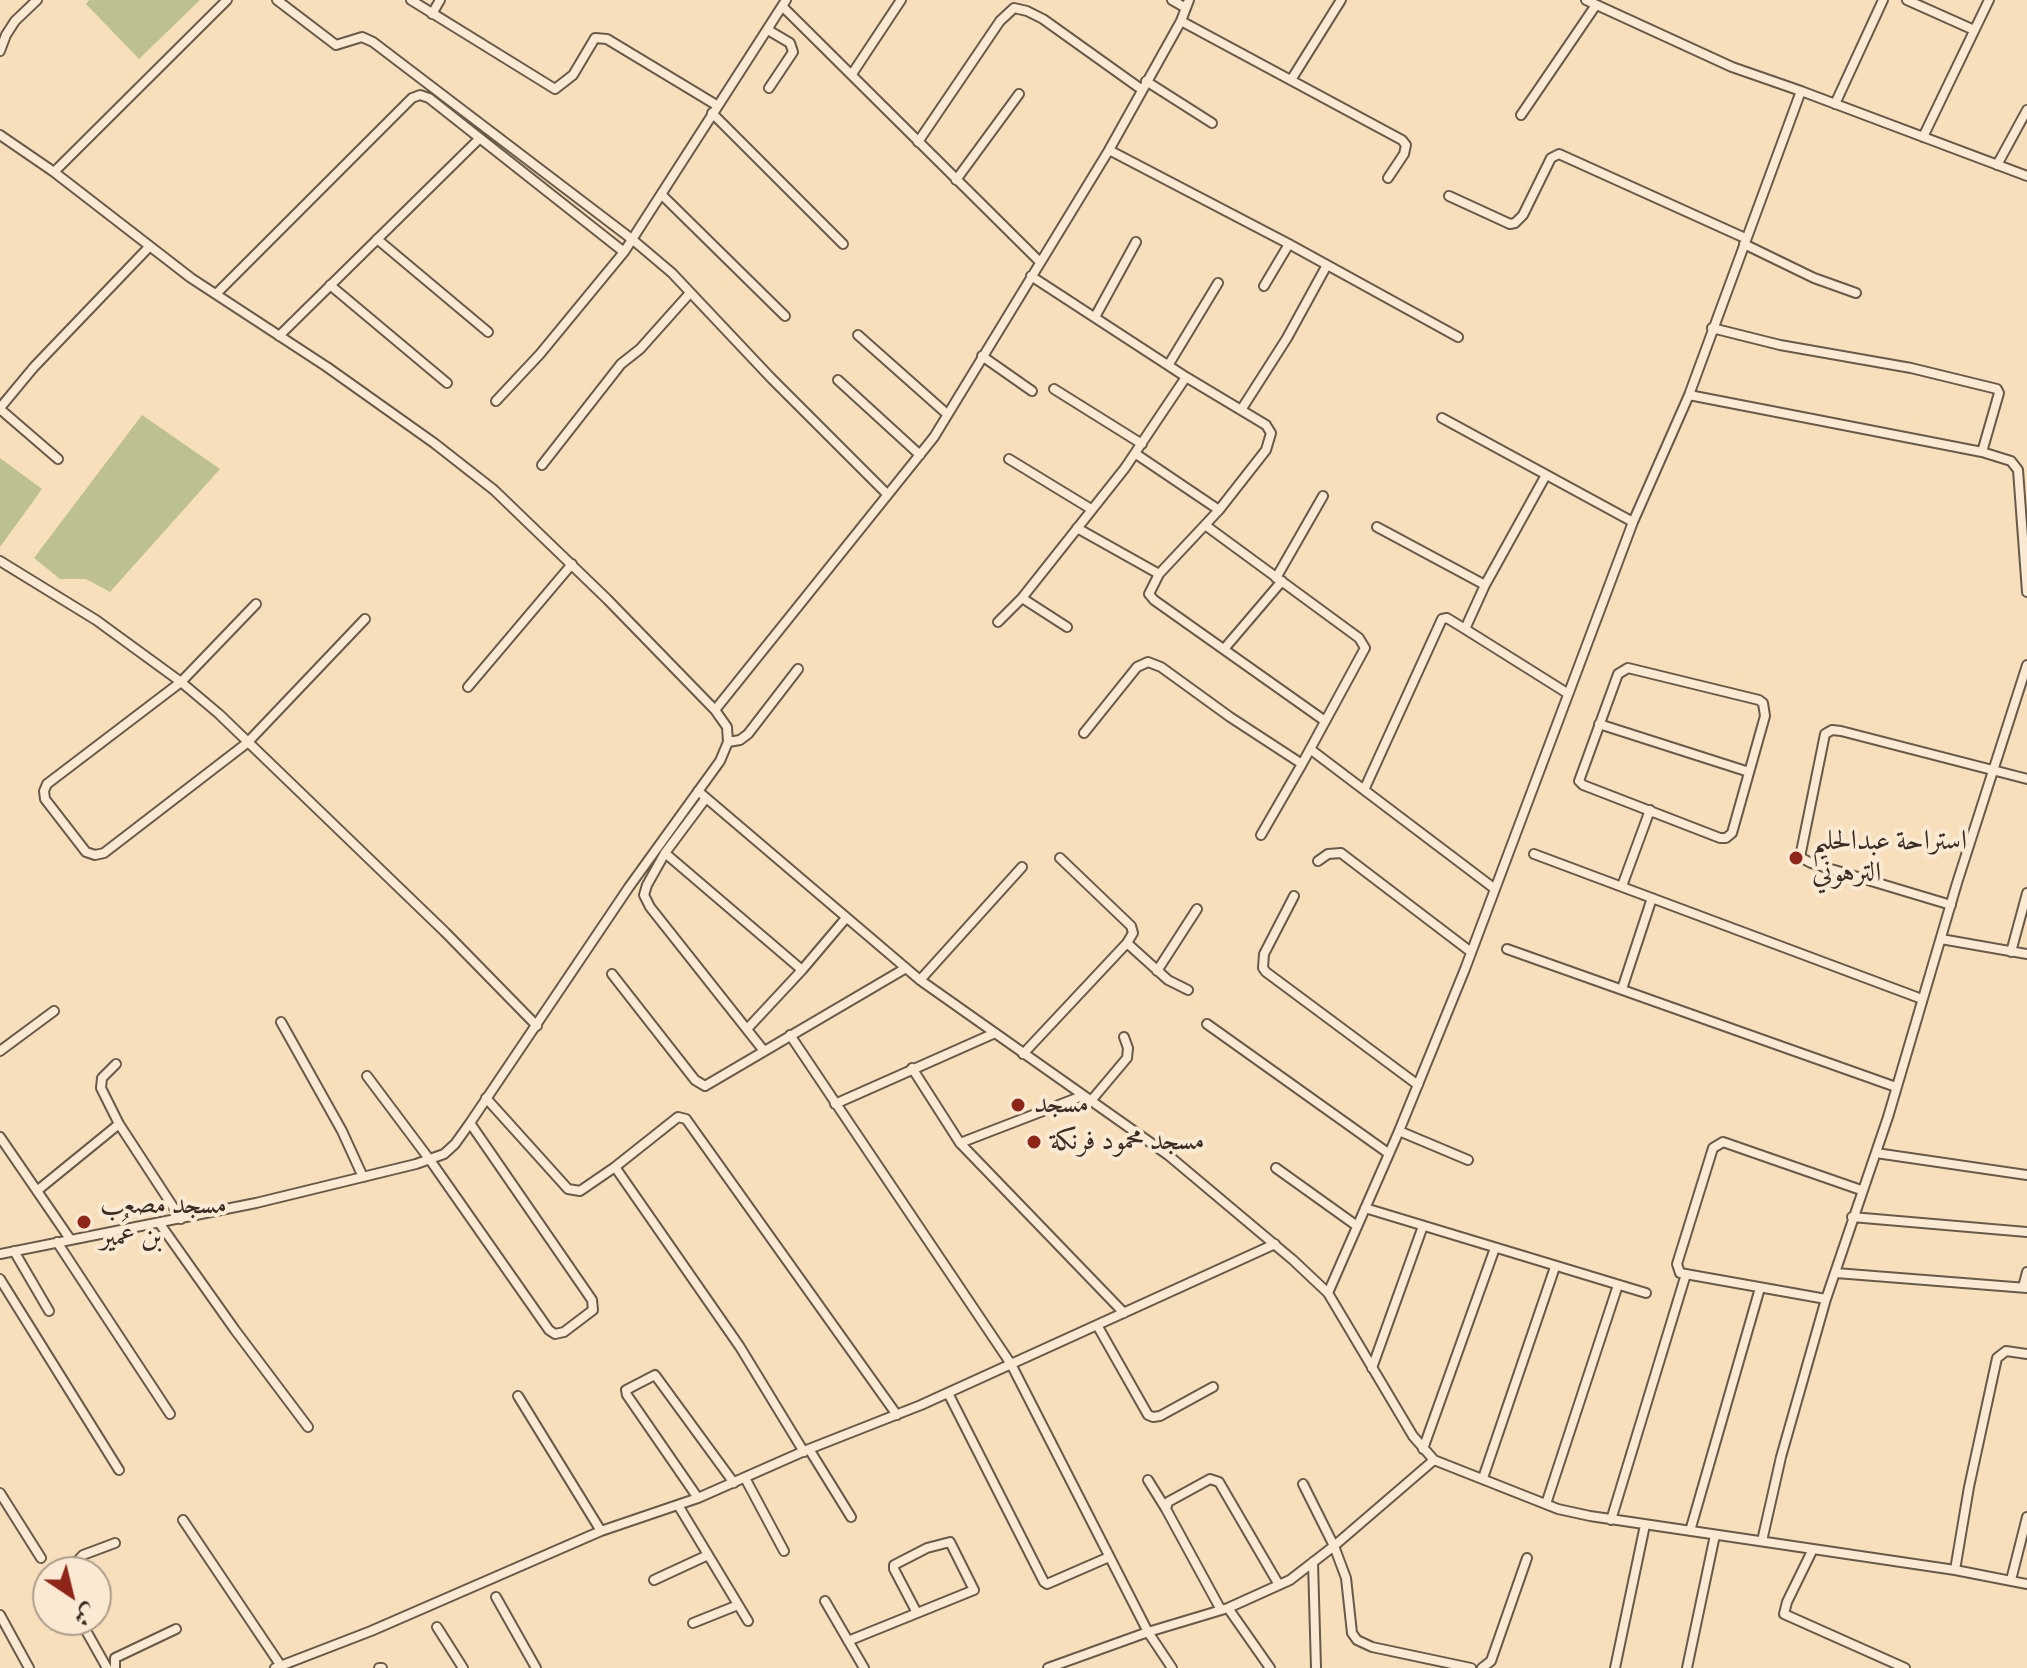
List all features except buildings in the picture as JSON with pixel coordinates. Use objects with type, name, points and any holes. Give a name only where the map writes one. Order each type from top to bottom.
[{"type":"street","points":[[0,51],[15,21],[37,0]]},
{"type":"street","points":[[54,172],[227,0]]},
{"type":"street","points":[[277,0],[336,45],[362,37],[373,42],[633,240],[672,273],[887,494]]},
{"type":"street","points":[[411,0],[555,89],[573,75],[595,38],[607,39],[715,110],[843,244]]},
{"type":"street","points":[[432,14],[440,0]]},
{"type":"street","points":[[852,74],[901,0]]},
{"type":"street","points":[[715,710],[920,455],[947,414],[1109,150],[1181,21],[1188,4],[1172,0]]},
{"type":"street","points":[[1291,80],[1341,0]]},
{"type":"street","points":[[1586,0],[1732,67],[2027,176]]},
{"type":"street","points":[[1835,104],[1883,0]]},
{"type":"street","points":[[1907,0],[1974,30]]},
{"type":"street","points":[[1923,137],[1989,0]]},
{"type":"street","points":[[496,401],[540,354],[633,240],[784,3],[918,142],[1039,261]]},
{"type":"street","points":[[1521,115],[1596,5]]},
{"type":"street","points":[[918,142],[1000,21],[1014,8],[1043,19],[1144,85],[1212,123]]},
{"type":"street","points":[[1181,21],[1402,140],[1406,145],[1404,154],[1388,178]]},
{"type":"street","points":[[768,30],[790,43],[793,52],[769,88]]},
{"type":"street","points":[[1328,1293],[1399,1131],[1471,952],[1633,522],[1689,395],[1801,91]]},
{"type":"street","points":[[956,180],[1019,94]]},
{"type":"street","points":[[216,294],[412,98],[420,95],[429,98],[624,252]]},
{"type":"street","points":[[1997,165],[2027,110]]},
{"type":"street","points":[[0,135],[54,172],[149,247],[404,421],[494,490],[572,564],[715,710],[727,727],[728,742],[720,761],[629,887],[470,1123],[444,1154],[363,1177],[160,1224],[0,1254]]},
{"type":"street","points":[[279,336],[479,139]]},
{"type":"street","points":[[1109,150],[1458,337]]},
{"type":"street","points":[[1449,196],[1510,224],[1515,223],[1523,215],[1551,158],[1559,154],[1744,241],[1814,278],[1856,293]]},
{"type":"street","points":[[662,195],[785,316]]},
{"type":"street","points":[[377,239],[488,332]]},
{"type":"street","points":[[1095,317],[1136,242]]},
{"type":"street","points":[[1264,286],[1289,244]]},
{"type":"street","points":[[58,459],[0,408],[34,367],[149,247]]},
{"type":"street","points":[[1241,410],[1287,338],[1327,265]]},
{"type":"street","points":[[1031,276],[1266,425],[1271,433],[1266,450],[1219,510],[1159,574],[1149,594],[1325,721]]},
{"type":"street","points":[[1169,364],[1218,283]]},
{"type":"street","points":[[330,285],[447,383]]},
{"type":"street","points":[[542,465],[617,368],[640,349],[690,293]]},
{"type":"street","points":[[1712,328],[1780,345],[1911,368],[1997,389],[1999,393],[1982,452]]},
{"type":"street","points":[[858,335],[947,414]]},
{"type":"street","points":[[982,356],[1032,391]]},
{"type":"street","points":[[998,622],[1022,598],[1136,454],[1186,377]]},
{"type":"street","points":[[838,380],[920,455]]},
{"type":"street","points":[[1054,389],[1142,444]]},
{"type":"street","points":[[1689,395],[1982,452],[2011,461],[2017,466],[2024,504],[2027,592]]},
{"type":"street","points":[[1442,418],[1633,522]]},
{"type":"street","points":[[1136,454],[1219,510]]},
{"type":"street","points":[[1009,459],[1091,509]]},
{"type":"street","points":[[1465,629],[1485,585],[1546,475]]},
{"type":"street","points":[[1224,649],[1279,580],[1323,496]]},
{"type":"street","points":[[1205,525],[1359,638],[1365,648],[1261,835]]},
{"type":"street","points":[[1377,527],[1485,585]]},
{"type":"street","points":[[1077,528],[1159,574]]},
{"type":"street","points":[[0,561],[96,620],[181,682],[445,932],[537,1026]]},
{"type":"street","points":[[468,687],[572,564]]},
{"type":"street","points":[[1022,598],[1067,627]]},
{"type":"street","points":[[256,604],[181,682],[47,784],[45,799],[86,852],[95,855],[104,853],[247,743],[365,619]]},
{"type":"street","points":[[1364,790],[1442,619],[1447,618],[1567,693]]},
{"type":"street","points":[[1084,733],[1137,667],[1148,662],[1161,667],[1302,764]]},
{"type":"street","points":[[1762,1541],[1781,1457],[1826,1299],[1876,1153],[2027,665]]},
{"type":"street","points":[[1628,668],[1763,703],[1765,716],[1749,772],[1732,833],[1726,838],[1579,781],[1618,674],[1628,668]]},
{"type":"street","points":[[728,742],[740,740],[748,734],[798,669]]},
{"type":"street","points":[[1599,724],[1749,772]]},
{"type":"street","points":[[1951,905],[1800,857],[1825,734],[1832,730],[1841,731],[2027,779]]},
{"type":"street","points":[[1310,749],[1495,889]]},
{"type":"street","points":[[698,791],[920,980],[1168,1155],[1275,1244],[1328,1293],[1423,1449],[1434,1460],[1546,1504],[1611,1520],[1955,1570],[2027,1584]]},
{"type":"street","points":[[706,798],[665,853],[644,895],[650,907],[764,1051]]},
{"type":"street","points":[[1622,886],[1650,810]]},
{"type":"street","points":[[665,853],[802,970]]},
{"type":"street","points":[[1318,861],[1328,854],[1341,853],[1471,952]]},
{"type":"street","points":[[1534,854],[1922,999]]},
{"type":"street","points":[[1023,1054],[1133,933],[1131,926],[1060,858]]},
{"type":"street","points":[[920,980],[1022,867]]},
{"type":"street","points":[[2011,952],[2027,893]]},
{"type":"street","points":[[1294,896],[1264,954],[1263,968],[1418,1085]]},
{"type":"street","points":[[1622,989],[1652,898]]},
{"type":"street","points":[[1157,971],[1197,909]]},
{"type":"street","points":[[748,1028],[846,918]]},
{"type":"street","points":[[1941,939],[2027,954]]},
{"type":"street","points":[[1127,943],[1168,980],[1188,990]]},
{"type":"street","points":[[1507,949],[1896,1087]]},
{"type":"street","points":[[612,974],[702,1085],[709,1086],[906,968]]},
{"type":"street","points":[[0,1051],[54,1011]]},
{"type":"street","points":[[281,1022],[342,1131],[363,1177]]},
{"type":"street","points":[[1207,1024],[1388,1153]]},
{"type":"street","points":[[835,1104],[995,1033]]},
{"type":"street","points":[[790,1035],[1011,1364],[1148,1632],[1172,1668]]},
{"type":"street","points":[[960,1143],[1086,1099],[1127,1058],[1128,1048],[1124,1037]]},
{"type":"street","points":[[116,1064],[101,1082],[119,1124],[181,1219]]},
{"type":"street","points":[[912,1068],[960,1143],[1124,1313]]},
{"type":"street","points":[[367,1076],[549,1330],[555,1334],[564,1332],[593,1310],[592,1300],[470,1123]]},
{"type":"street","points":[[486,1098],[568,1189],[580,1191],[678,1117],[686,1119],[897,1415]]},
{"type":"street","points":[[38,1190],[119,1124]]},
{"type":"street","points":[[1399,1131],[1468,1160]]},
{"type":"street","points":[[0,1137],[70,1239]]},
{"type":"street","points":[[1826,1299],[1680,1273],[1677,1264],[1713,1148],[1723,1142],[1861,1190]]},
{"type":"street","points":[[1876,1153],[2027,1175]]},
{"type":"street","points":[[615,1167],[740,1347],[851,1517]]},
{"type":"street","points":[[1276,1168],[1357,1226]]},
{"type":"street","points":[[1365,1208],[1646,1293]]},
{"type":"street","points":[[1852,1217],[2027,1232]]},
{"type":"street","points":[[160,1224],[308,1427]]},
{"type":"street","points":[[1372,1368],[1423,1226]]},
{"type":"street","points":[[57,1242],[170,1414]]},
{"type":"street","points":[[183,1520],[278,1667],[371,1631],[601,1531],[698,1498],[897,1415],[1275,1244]]},
{"type":"street","points":[[1423,1449],[1495,1248]]},
{"type":"street","points":[[14,1251],[49,1311]]},
{"type":"street","points":[[1483,1478],[1555,1267]]},
{"type":"street","points":[[1836,1273],[2025,1287],[2027,1272]]},
{"type":"street","points":[[1611,1520],[1686,1274]]},
{"type":"street","points":[[0,1279],[119,1470]]},
{"type":"street","points":[[1546,1504],[1618,1285]]},
{"type":"street","points":[[1690,1531],[1760,1288]]},
{"type":"street","points":[[1097,1325],[1145,1410],[1153,1417],[1213,1387]]},
{"type":"street","points":[[1955,1570],[1997,1358],[2006,1351],[2027,1354]]},
{"type":"street","points":[[698,1498],[627,1395],[626,1390],[655,1375],[734,1483]]},
{"type":"street","points":[[948,1393],[1044,1582],[1047,1584],[1109,1557]]},
{"type":"street","points":[[518,1396],[601,1531]]},
{"type":"street","points":[[1048,1668],[1224,1609],[1279,1585],[1334,1546],[1434,1460]]},
{"type":"street","points":[[745,1478],[784,1551]]},
{"type":"street","points":[[1166,1509],[1168,1502],[1210,1479],[1216,1479],[1279,1585]]},
{"type":"street","points":[[1148,1480],[1224,1609],[1270,1668]]},
{"type":"street","points":[[1303,1484],[1346,1578],[1352,1633],[1357,1640],[1372,1647],[1471,1668]]},
{"type":"street","points":[[0,1493],[40,1556]]},
{"type":"street","points":[[678,1505],[748,1621]]},
{"type":"street","points":[[2011,1580],[2027,1517]]},
{"type":"street","points":[[1615,1668],[1645,1525]]},
{"type":"street","points":[[1687,1668],[1715,1535]]},
{"type":"street","points":[[848,1641],[974,1590],[950,1542],[927,1548],[894,1565],[917,1613]]},
{"type":"street","points":[[82,1556],[115,1543]]},
{"type":"street","points":[[1812,1551],[1784,1614],[1905,1668]]},
{"type":"street","points":[[654,1580],[708,1555]]},
{"type":"street","points":[[1482,1668],[1491,1661],[1527,1558]]},
{"type":"street","points":[[1313,1562],[1316,1668]]},
{"type":"street","points":[[496,1597],[536,1668]]},
{"type":"street","points":[[825,1601],[864,1668]]},
{"type":"street","points":[[693,1623],[738,1605]]},
{"type":"street","points":[[0,1615],[29,1668]]},
{"type":"street","points":[[437,1627],[463,1668]]},
{"type":"street","points":[[115,1668],[115,1658],[176,1629]]},
{"type":"street","points":[[89,1636],[107,1668]]},
{"type":"green space","points":[[89,0],[200,0],[139,59],[86,4]]},
{"type":"green space","points":[[142,415],[220,469],[110,592],[86,579],[60,579],[34,558]]},
{"type":"green space","points":[[0,458],[42,489],[0,547]]},
{"type":"place","name":"استراحة عبدالحليم الترهوني","points":[[1796,858]]},
{"type":"place","name":"مسجد","points":[[1018,1105]]},
{"type":"place","name":"مسجد محمود فرنكة","points":[[1034,1142]]},
{"type":"place","name":"مسجد مصعب بن عُمير","points":[[84,1222]]}]
